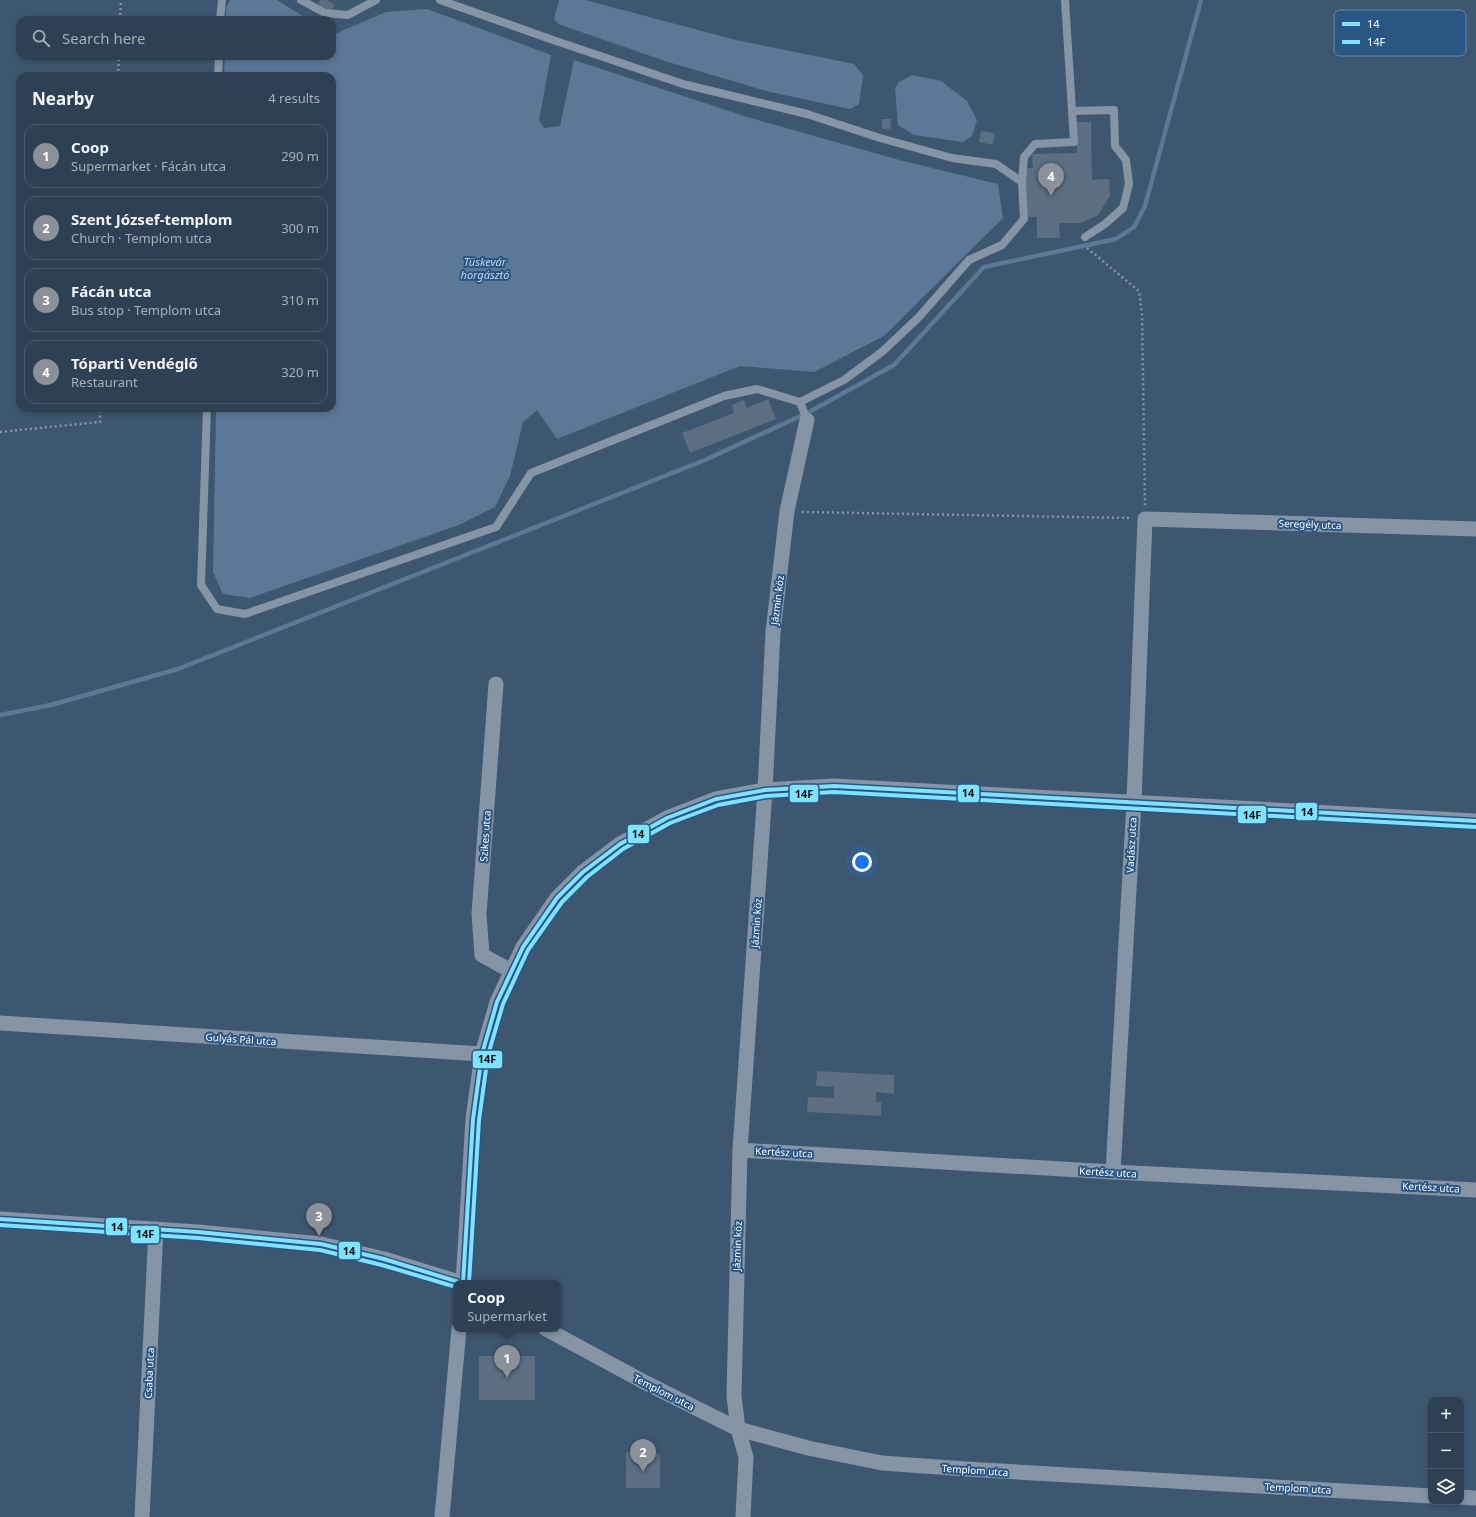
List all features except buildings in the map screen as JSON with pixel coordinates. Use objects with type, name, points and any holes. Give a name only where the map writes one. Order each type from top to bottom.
[{"type":"street","name":"Jázmin köz","points":[[743,1517],[746,1457],[738,1429],[734,1396],[740,1150],[765,790],[773,632],[787,511],[807,420]]},
{"type":"street","name":"Seregély utca","points":[[1145,518],[1476,529]]},
{"type":"street","name":"Vadász utca","points":[[1114,1172],[1134,802],[1145,518]]},
{"type":"street","name":"Szikes utca","points":[[496,684],[480,914],[481,942],[482,955],[511,971]]},
{"type":"street","points":[[463,1280],[473,1119],[482,1054],[497,1002],[523,947],[557,898],[583,872],[620,844],[667,818],[716,799],[765,790],[834,786],[1476,821]]},
{"type":"street","name":"Gulyás Pál utca","points":[[0,1023],[482,1054]]},
{"type":"street","name":"Kertész utca","points":[[740,1150],[1114,1172],[1476,1190]]},
{"type":"street","points":[[0,1219],[198,1232],[321,1244],[384,1259],[453,1280]]},
{"type":"street","name":"Csaba utca","points":[[142,1517],[156,1229]]},
{"type":"street","points":[[442,1517],[460,1332]]},
{"type":"street","name":"Templom utca","points":[[552,1332],[646,1383],[738,1429],[808,1448],[882,1463],[1428,1496]]},
{"type":"street","points":[[1464,1497],[1476,1498]]},
{"type":"lane","points":[[220,16],[222,0]]},
{"type":"lane","points":[[301,0],[325,13],[348,15],[376,0]]},
{"type":"lane","points":[[440,0],[683,84],[807,114],[880,138],[952,158],[996,164],[1022,182]]},
{"type":"lane","points":[[207,412],[201,585],[217,609],[245,614],[496,527],[531,473],[724,396],[757,389],[800,402],[844,380],[883,351],[919,317],[969,260],[1002,245],[1024,219],[1022,182],[1024,157],[1035,144],[1074,142],[1065,0]]},
{"type":"lane","points":[[218,72],[219,60]]},
{"type":"lane","points":[[1072,111],[1114,110],[1115,146],[1126,160],[1129,184],[1123,208],[1105,224],[1085,237]]},
{"type":"lane","points":[[800,402],[807,420]]},
{"type":"path","points":[[120,16],[122,0]]},
{"type":"path","points":[[118,72],[119,60]]},
{"type":"path","points":[[787,511],[1145,518],[1142,314],[1139,291],[1087,249]]},
{"type":"path","points":[[0,432],[100,422],[100,412]]},
{"type":"water","points":[[230,0],[277,0],[303,16],[226,16],[226,8]]},
{"type":"water","points":[[559,0],[585,0],[736,40],[854,64],[863,75],[859,104],[850,109],[770,92],[668,62],[558,24],[554,18]]},
{"type":"water","name":"Tüskevár horgásztó","points":[[427,9],[551,55],[539,120],[544,128],[560,126],[574,60],[747,117],[903,161],[998,184],[1003,218],[884,336],[814,372],[740,366],[557,439],[537,410],[523,422],[510,476],[495,507],[459,525],[250,598],[223,594],[213,572],[216,412],[336,412],[336,72],[224,72],[225,60],[336,60],[336,33],[386,12]]},
{"type":"water","points":[[912,75],[941,81],[967,101],[977,120],[972,136],[962,142],[914,135],[898,125],[895,88],[899,82]]},
{"type":"waterway","points":[[0,715],[51,705],[178,669],[705,460],[811,411],[894,365],[984,267],[1116,239],[1134,227],[1145,206],[1201,0]]},
{"type":"transit line","name":"14","points":[[463,1280],[473,1119],[482,1054],[497,1002],[523,947],[557,898],[583,872],[620,844],[667,818],[716,799],[765,790],[834,786],[1476,821]]},
{"type":"transit line","name":"14F","points":[[469,1280],[479,1120],[488,1055],[503,1004],[528,950],[562,902],[587,877],[623,849],[670,823],[718,805],[766,796],[834,792],[1476,827]]},
{"type":"transit line","name":"14","points":[[0,1219],[198,1232],[321,1244],[384,1259],[453,1280]]},
{"type":"transit line","name":"14F","points":[[0,1225],[198,1238],[320,1250],[382,1265],[453,1286]]},
{"type":"place","name":"Tóparti Vendéglő","points":[[1051,196]]},
{"type":"place","name":"Fácán utca","points":[[319,1236]]},
{"type":"place","name":"Coop","points":[[507,1378]]},
{"type":"place","name":"Szent József-templom","points":[[643,1472]]}]
